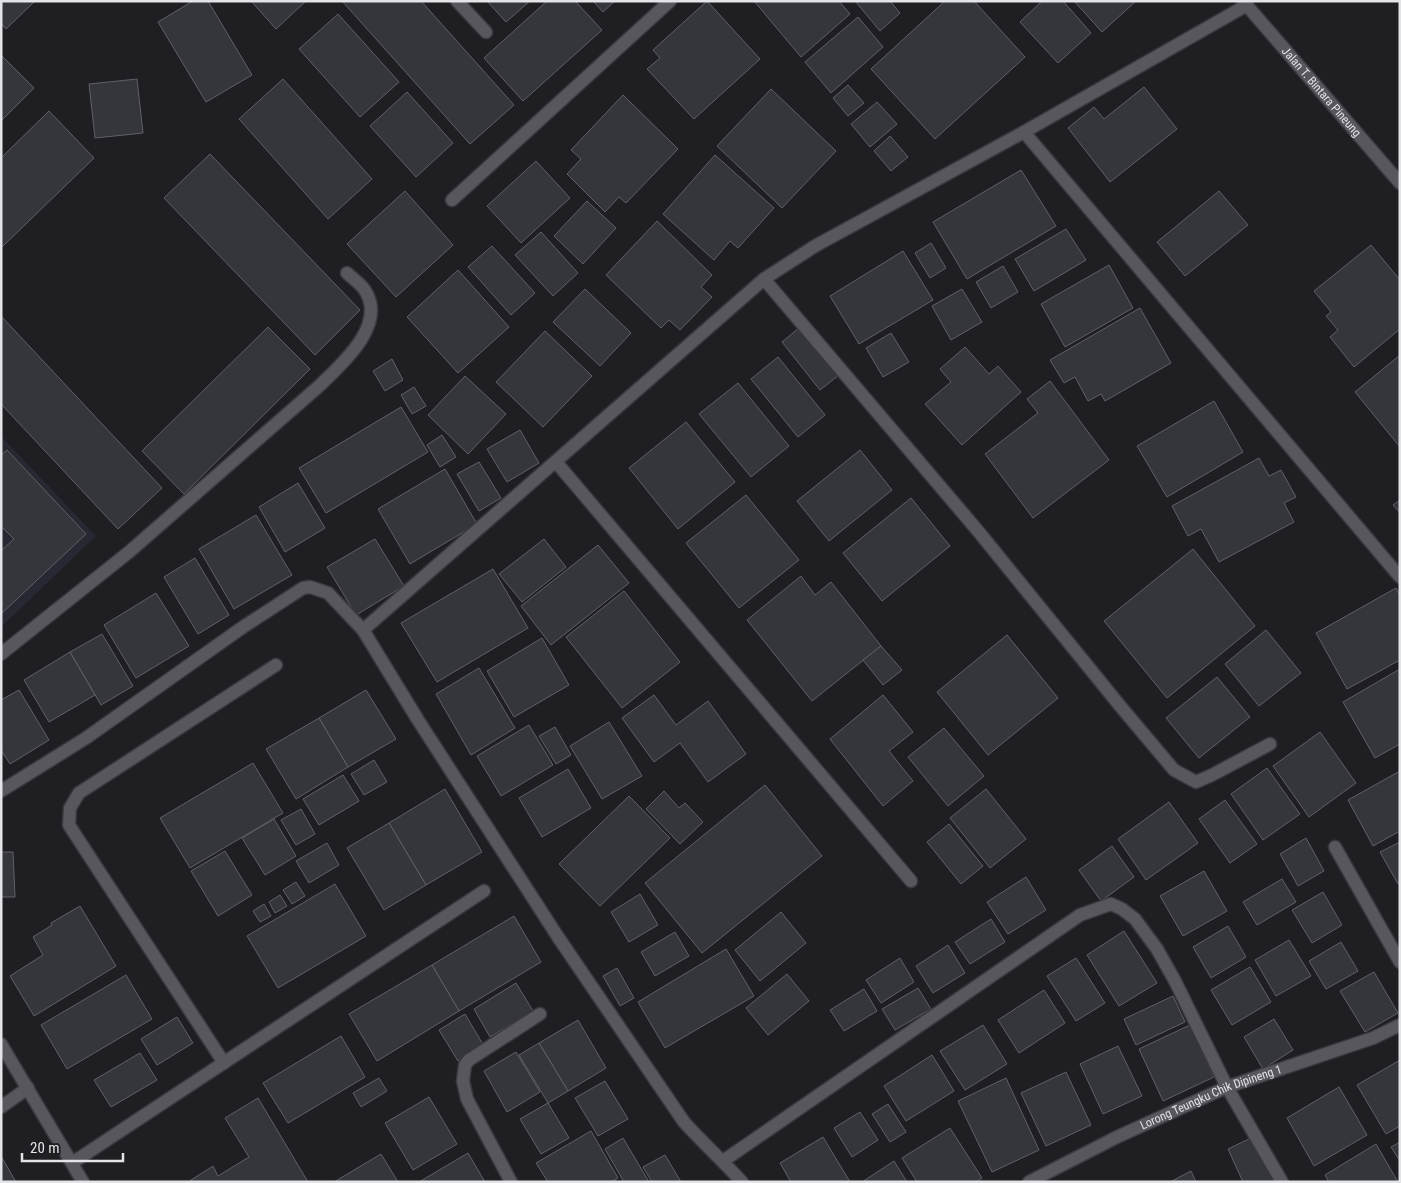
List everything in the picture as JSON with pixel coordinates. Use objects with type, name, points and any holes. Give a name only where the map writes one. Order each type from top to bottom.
[{"type":"street","points":[[457,1],[486,32]]},
{"type":"street","points":[[452,200],[670,1]]},
{"type":"street","points":[[363,630],[764,279],[815,246],[1024,132],[1245,3]]},
{"type":"street","name":"Jalan T. Bintara Pineung","points":[[1245,3],[1400,183]]},
{"type":"street","points":[[1024,132],[1400,577]]},
{"type":"street","points":[[1,654],[129,552],[343,363],[368,329],[372,310],[364,289],[347,273]]},
{"type":"street","points":[[764,279],[978,530],[1121,708],[1174,770],[1196,782],[1212,776],[1270,744]]},
{"type":"street","points":[[556,462],[911,881]]},
{"type":"street","points":[[1,791],[86,738],[243,626],[303,588],[310,587],[328,593],[363,630],[418,720],[564,945],[684,1122],[706,1147],[723,1161],[742,1182]]},
{"type":"street","points":[[224,1063],[69,825],[70,808],[79,793],[276,665]]},
{"type":"street","points":[[1334,847],[1400,962]]},
{"type":"street","points":[[72,1164],[484,891]]},
{"type":"street","points":[[723,1161],[1080,915],[1111,904],[1122,909],[1135,919],[1157,949],[1228,1087],[1282,1182]]},
{"type":"street","points":[[511,1182],[467,1099],[463,1081],[465,1065],[469,1060],[540,1014]]},
{"type":"street","name":"Lorong Teungku Chik Dipineng 1","points":[[1029,1182],[1118,1137],[1228,1087],[1373,1038],[1400,1025]]},
{"type":"street","points":[[1,1044],[83,1182]]},
{"type":"street","points":[[1,1107],[28,1088]]},
{"type":"shaded area","points":[[1,436],[96,536],[1,627]]},
{"type":"building","points":[[1,1],[35,1],[6,29],[1,23]]},
{"type":"building","points":[[193,1],[208,1],[252,75],[206,102],[158,22]]},
{"type":"building","points":[[251,1],[306,1],[276,29]]},
{"type":"building","points":[[342,1],[421,1],[514,105],[470,144]]},
{"type":"building","points":[[487,1],[530,1],[506,22]]},
{"type":"building","points":[[547,1],[575,1],[602,30],[523,101],[484,58]]},
{"type":"building","points":[[593,1],[615,1],[603,12]]},
{"type":"building","points":[[707,1],[760,59],[694,119],[647,69],[660,58],[653,50]]},
{"type":"building","points":[[754,1],[839,1],[850,14],[801,57]]},
{"type":"building","points":[[855,1],[890,1],[900,13],[880,31]]},
{"type":"building","points":[[945,1],[974,1],[1025,57],[935,139],[871,69]]},
{"type":"building","points":[[1042,1],[1063,1],[1091,33],[1058,63],[1020,22]]},
{"type":"building","points":[[1074,1],[1136,1],[1102,32]]},
{"type":"building","points":[[338,14],[399,82],[360,117],[299,49]]},
{"type":"building","points":[[858,17],[883,47],[831,93],[805,62]]},
{"type":"building","points":[[1,55],[34,88],[1,121]]},
{"type":"building","points":[[137,79],[143,133],[95,138],[89,84]]},
{"type":"building","points":[[283,79],[372,179],[328,219],[239,119]]},
{"type":"building","points":[[848,85],[864,103],[848,116],[833,98]]},
{"type":"building","points":[[1144,87],[1177,129],[1110,182],[1068,128],[1094,107],[1104,119]]},
{"type":"building","points":[[771,89],[836,151],[782,208],[717,146]]},
{"type":"building","points":[[407,92],[453,143],[416,177],[370,126]]},
{"type":"building","points":[[623,95],[678,149],[626,203],[619,197],[605,212],[567,174],[581,159],[571,150]]},
{"type":"building","points":[[877,102],[897,124],[870,147],[851,124]]},
{"type":"building","points":[[49,111],[94,158],[1,248],[1,158]]},
{"type":"building","points":[[890,136],[908,157],[891,171],[874,151]]},
{"type":"building","points":[[210,154],[360,310],[315,355],[164,198]]},
{"type":"building","points":[[715,155],[774,208],[738,248],[730,241],[714,260],[663,214]]},
{"type":"building","points":[[536,161],[570,198],[521,243],[487,206]]},
{"type":"building","points":[[1021,170],[1056,226],[967,279],[933,222]]},
{"type":"building","points":[[405,191],[453,245],[396,297],[347,244]]},
{"type":"building","points":[[1219,191],[1248,225],[1185,276],[1157,242]]},
{"type":"building","points":[[587,201],[616,228],[583,264],[554,236]]},
{"type":"building","points":[[657,221],[712,275],[701,287],[712,297],[680,330],[669,320],[661,328],[606,275]]},
{"type":"building","points":[[1066,229],[1086,260],[1034,291],[1015,259]]},
{"type":"building","points":[[541,232],[578,273],[553,296],[515,255]]},
{"type":"building","points":[[931,243],[946,268],[930,278],[915,253]]},
{"type":"building","points":[[1371,245],[1400,280],[1400,329],[1354,367],[1330,337],[1338,330],[1326,316],[1331,312],[1314,291]]},
{"type":"building","points":[[492,246],[535,293],[511,315],[468,267]]},
{"type":"building","points":[[903,251],[933,300],[859,344],[830,296]]},
{"type":"building","points":[[1109,265],[1133,308],[1065,347],[1041,304]]},
{"type":"building","points":[[1003,266],[1018,292],[991,308],[976,282]]},
{"type":"building","points":[[458,270],[509,327],[458,373],[407,317]]},
{"type":"building","points":[[585,289],[631,333],[600,366],[553,322]]},
{"type":"building","points":[[962,289],[982,322],[951,340],[932,306]]},
{"type":"building","points":[[1140,308],[1171,363],[1105,401],[1101,394],[1088,401],[1075,377],[1064,383],[1050,360]]},
{"type":"building","points":[[1,316],[162,488],[118,529],[1,404]]},
{"type":"building","points":[[268,327],[310,369],[184,494],[142,451]]},
{"type":"building","points":[[800,327],[839,375],[820,390],[782,342]]},
{"type":"building","points":[[545,331],[592,376],[543,427],[496,382]]},
{"type":"building","points":[[891,333],[909,362],[883,377],[866,348]]},
{"type":"building","points":[[965,347],[989,374],[998,366],[1021,392],[962,445],[925,404],[951,382],[940,369]]},
{"type":"building","points":[[1400,355],[1400,447],[1355,392]]},
{"type":"building","points":[[778,357],[825,415],[798,437],[751,379]]},
{"type":"building","points":[[392,359],[403,380],[385,391],[373,371]]},
{"type":"building","points":[[465,376],[506,414],[468,454],[428,415]]},
{"type":"building","points":[[1050,381],[1109,460],[1033,518],[985,454],[1038,413],[1027,399]]},
{"type":"building","points":[[738,383],[789,446],[751,477],[699,414]]},
{"type":"building","points":[[414,387],[426,406],[412,414],[401,395]]},
{"type":"building","points":[[1214,401],[1243,452],[1167,497],[1137,446]]},
{"type":"building","points":[[401,407],[428,452],[326,513],[299,468]]},
{"type":"building","points":[[686,422],[735,482],[678,529],[629,468]]},
{"type":"building","points":[[520,430],[539,463],[507,482],[487,449]]},
{"type":"building","points":[[442,435],[456,457],[440,467],[427,445]]},
{"type":"building","points":[[7,450],[86,534],[1,614],[1,551],[14,539],[1,526],[1,455]]},
{"type":"building","points":[[860,450],[892,490],[829,541],[797,501]]},
{"type":"building","points":[[1259,458],[1269,476],[1281,470],[1296,497],[1284,503],[1294,522],[1219,562],[1201,529],[1188,536],[1172,506]]},
{"type":"building","points":[[479,462],[501,498],[479,511],[457,474]]},
{"type":"building","points":[[445,469],[477,524],[410,564],[378,509]]},
{"type":"building","points":[[298,483],[325,528],[285,552],[259,507]]},
{"type":"building","points":[[746,495],[799,560],[739,608],[686,543]]},
{"type":"building","points":[[911,498],[950,546],[882,601],[843,553]]},
{"type":"building","points":[[1400,500],[1400,513],[1393,505]]},
{"type":"building","points":[[256,515],[292,575],[234,609],[199,549]]},
{"type":"building","points":[[375,539],[404,586],[356,615],[327,567]]},
{"type":"building","points":[[544,539],[566,567],[522,602],[499,574]]},
{"type":"building","points":[[598,545],[629,583],[551,645],[521,606]]},
{"type":"building","points":[[1193,549],[1255,626],[1167,698],[1104,621]]},
{"type":"building","points":[[195,558],[229,615],[198,634],[164,577]]},
{"type":"building","points":[[493,569],[528,628],[437,682],[401,623]]},
{"type":"building","points":[[801,576],[815,595],[831,582],[881,646],[812,701],[747,620]]},
{"type":"building","points":[[1396,588],[1400,596],[1400,660],[1347,689],[1316,633]]},
{"type":"building","points":[[624,591],[680,662],[622,708],[566,637]]},
{"type":"building","points":[[156,593],[189,646],[136,678],[104,625]]},
{"type":"building","points":[[1266,630],[1301,673],[1259,706],[1225,664]]},
{"type":"building","points":[[102,634],[133,686],[101,705],[70,652]]},
{"type":"building","points":[[1007,635],[1058,698],[988,755],[937,692]]},
{"type":"building","points":[[542,638],[569,685],[514,717],[487,671]]},
{"type":"building","points":[[881,646],[902,670],[883,685],[863,660]]},
{"type":"building","points":[[70,652],[95,695],[49,722],[24,680]]},
{"type":"building","points":[[479,668],[515,728],[471,755],[436,694]]},
{"type":"building","points":[[1400,669],[1400,744],[1375,758],[1343,702]]},
{"type":"building","points":[[1217,677],[1250,717],[1199,758],[1166,718]]},
{"type":"building","points":[[19,690],[49,740],[10,764],[1,750],[1,700]]},
{"type":"building","points":[[366,690],[396,739],[348,767],[319,718]]},
{"type":"building","points":[[654,695],[676,725],[708,701],[746,754],[708,782],[680,743],[654,762],[622,718]]},
{"type":"building","points":[[883,695],[913,732],[889,751],[913,781],[883,806],[830,739]]},
{"type":"building","points":[[319,718],[348,767],[296,799],[266,749]]},
{"type":"building","points":[[609,722],[642,776],[602,799],[570,746]]},
{"type":"building","points":[[529,725],[553,765],[501,796],[477,756]]},
{"type":"building","points":[[555,727],[571,755],[556,764],[539,736]]},
{"type":"building","points":[[944,728],[984,776],[948,806],[908,757]]},
{"type":"building","points":[[1320,732],[1356,783],[1309,817],[1273,766]]},
{"type":"building","points":[[374,760],[387,782],[364,795],[351,774]]},
{"type":"building","points":[[253,763],[283,813],[190,868],[160,818]]},
{"type":"building","points":[[1267,768],[1300,814],[1263,840],[1231,794]]},
{"type":"building","points":[[568,769],[591,808],[542,837],[519,798]]},
{"type":"building","points":[[1400,771],[1400,831],[1373,846],[1348,800]]},
{"type":"building","points":[[343,775],[359,801],[319,825],[303,799]]},
{"type":"building","points":[[765,785],[822,856],[702,953],[645,883]]},
{"type":"building","points":[[445,789],[482,852],[426,885],[389,823]]},
{"type":"building","points":[[986,789],[1026,839],[990,868],[950,818]]},
{"type":"building","points":[[664,791],[679,808],[685,803],[703,822],[680,844],[646,809]]},
{"type":"building","points":[[629,796],[670,838],[600,906],[559,864]]},
{"type":"building","points":[[1225,800],[1257,844],[1230,863],[1199,819]]},
{"type":"building","points":[[1169,802],[1198,843],[1146,880],[1118,839]]},
{"type":"building","points":[[301,809],[315,834],[296,845],[281,820]]},
{"type":"building","points":[[274,819],[296,856],[265,875],[242,838]]},
{"type":"building","points":[[389,823],[426,885],[384,910],[347,848]]},
{"type":"building","points":[[949,824],[983,866],[961,884],[927,842]]},
{"type":"building","points":[[1306,838],[1324,871],[1298,886],[1280,854]]},
{"type":"building","points":[[1400,842],[1400,883],[1398,884],[1380,852]]},
{"type":"building","points":[[327,843],[339,865],[309,883],[296,861]]},
{"type":"building","points":[[1112,846],[1134,877],[1101,901],[1079,870]]},
{"type":"building","points":[[225,851],[252,895],[218,916],[191,871]]},
{"type":"building","points":[[1,852],[13,852],[15,897],[1,897]]},
{"type":"building","points":[[1204,871],[1227,911],[1183,936],[1160,896]]},
{"type":"building","points":[[1026,877],[1046,910],[1008,934],[987,902]]},
{"type":"building","points":[[1282,879],[1296,902],[1257,925],[1243,902]]},
{"type":"building","points":[[296,882],[305,896],[292,904],[283,890]]},
{"type":"building","points":[[335,884],[366,936],[278,988],[247,936]]},
{"type":"building","points":[[1323,892],[1342,925],[1312,943],[1292,910]]},
{"type":"building","points":[[640,894],[658,925],[629,942],[611,912]]},
{"type":"building","points":[[280,895],[287,906],[275,913],[269,902]]},
{"type":"building","points":[[264,904],[271,916],[260,922],[253,911]]},
{"type":"building","points":[[80,906],[116,966],[34,1016],[10,976],[43,955],[33,937],[52,925],[51,923]]},
{"type":"building","points":[[781,912],[806,943],[760,981],[735,950]]},
{"type":"building","points":[[514,916],[541,962],[459,1011],[432,965]]},
{"type":"building","points":[[991,919],[1005,942],[970,964],[955,942]]},
{"type":"building","points":[[1228,926],[1246,957],[1211,978],[1193,947]]},
{"type":"building","points":[[1124,931],[1157,983],[1119,1006],[1087,955]]},
{"type":"building","points":[[675,932],[689,956],[655,976],[641,952]]},
{"type":"building","points":[[1289,940],[1311,976],[1276,996],[1255,960]]},
{"type":"building","points":[[1341,942],[1358,971],[1326,989],[1309,961]]},
{"type":"building","points":[[948,945],[965,973],[933,993],[916,966]]},
{"type":"building","points":[[726,949],[754,996],[665,1048],[638,1002]]},
{"type":"building","points":[[900,958],[914,982],[881,1003],[866,980]]},
{"type":"building","points":[[1076,958],[1105,1003],[1076,1021],[1047,976]]},
{"type":"building","points":[[432,965],[459,1011],[377,1061],[349,1014]]},
{"type":"building","points":[[1250,967],[1271,1002],[1232,1025],[1211,990]]},
{"type":"building","points":[[617,968],[634,998],[620,1006],[603,976]]},
{"type":"building","points":[[1374,972],[1398,1013],[1365,1032],[1340,991]]},
{"type":"building","points":[[787,974],[809,1001],[768,1035],[746,1008]]},
{"type":"building","points":[[126,975],[152,1019],[67,1069],[41,1025]]},
{"type":"building","points":[[516,983],[533,1011],[490,1037],[474,1009]]},
{"type":"building","points":[[918,988],[931,1009],[895,1030],[882,1009]]},
{"type":"building","points":[[864,989],[877,1011],[844,1031],[830,1010]]},
{"type":"building","points":[[1044,990],[1065,1023],[1019,1053],[998,1020]]},
{"type":"building","points":[[1173,996],[1185,1022],[1136,1045],[1124,1019]]},
{"type":"building","points":[[465,1014],[484,1046],[458,1061],[439,1030]]},
{"type":"building","points":[[177,1017],[193,1043],[157,1065],[141,1039]]},
{"type":"building","points":[[1274,1019],[1293,1050],[1263,1069],[1244,1037]]},
{"type":"building","points":[[578,1020],[606,1068],[568,1091],[539,1043]]},
{"type":"building","points":[[983,1025],[1007,1064],[965,1090],[940,1051]]},
{"type":"building","points":[[1190,1025],[1214,1077],[1163,1101],[1139,1049]]},
{"type":"building","points":[[341,1036],[365,1077],[288,1123],[263,1083]]},
{"type":"building","points":[[539,1043],[568,1091],[548,1103],[519,1055]]},
{"type":"building","points":[[1118,1046],[1142,1096],[1103,1114],[1080,1064]]},
{"type":"building","points":[[516,1052],[540,1092],[507,1112],[484,1071]]},
{"type":"building","points":[[140,1053],[157,1080],[111,1107],[94,1080]]},
{"type":"building","points":[[932,1055],[954,1091],[906,1121],[884,1086]]},
{"type":"building","points":[[1400,1060],[1400,1126],[1386,1134],[1357,1085]]},
{"type":"building","points":[[1066,1072],[1091,1125],[1046,1146],[1021,1093]]},
{"type":"building","points":[[379,1078],[387,1091],[361,1107],[353,1093]]},
{"type":"building","points":[[1006,1078],[1039,1150],[992,1172],[958,1101]]},
{"type":"building","points":[[605,1081],[628,1119],[598,1136],[575,1098]]},
{"type":"building","points":[[1339,1087],[1367,1135],[1314,1166],[1287,1118]]},
{"type":"building","points":[[429,1097],[457,1144],[413,1170],[385,1123]]},
{"type":"building","points":[[258,1098],[308,1182],[188,1182],[213,1166],[218,1176],[249,1157],[225,1118]]},
{"type":"building","points":[[548,1103],[569,1138],[541,1154],[520,1119]]},
{"type":"building","points":[[888,1104],[906,1132],[890,1142],[872,1114]]},
{"type":"building","points":[[860,1112],[878,1140],[852,1157],[834,1128]]},
{"type":"building","points":[[950,1128],[982,1178],[976,1182],[917,1182],[902,1158]]},
{"type":"building","points":[[591,1131],[618,1178],[611,1182],[548,1182],[536,1163]]},
{"type":"building","points":[[823,1137],[850,1182],[791,1182],[780,1163]]},
{"type":"building","points":[[1253,1137],[1274,1182],[1243,1182],[1228,1149]]},
{"type":"building","points":[[623,1138],[649,1182],[624,1182],[605,1149]]},
{"type":"building","points":[[1400,1142],[1400,1161],[1391,1147]]},
{"type":"building","points":[[1376,1144],[1398,1182],[1329,1182],[1325,1175]]},
{"type":"building","points":[[468,1153],[485,1182],[419,1182]]},
{"type":"building","points":[[381,1154],[398,1182],[334,1182]]},
{"type":"building","points":[[665,1155],[681,1182],[652,1182],[643,1167]]},
{"type":"building","points":[[1,1156],[16,1182],[1,1182]]},
{"type":"building","points":[[894,1161],[907,1182],[862,1182]]},
{"type":"building","points":[[1191,1171],[1196,1182],[1170,1182]]}]
